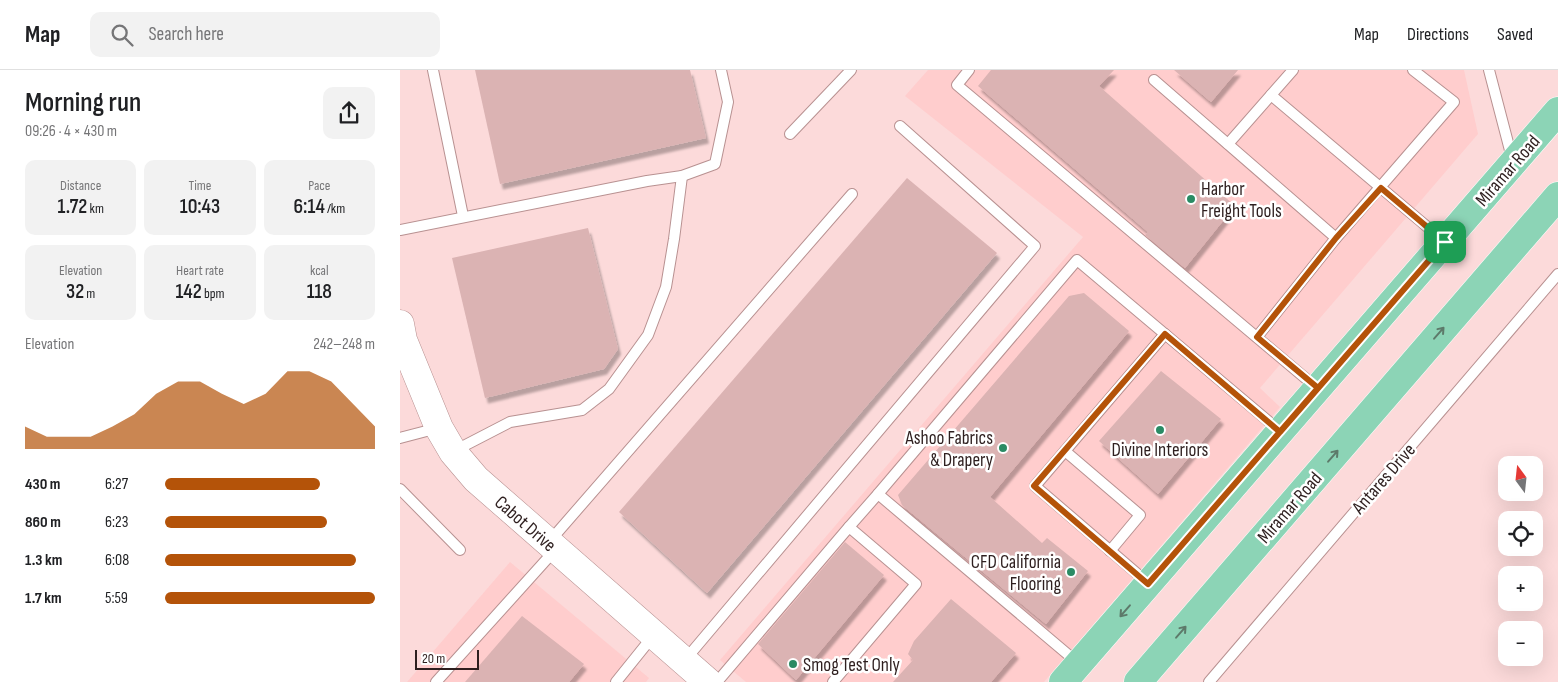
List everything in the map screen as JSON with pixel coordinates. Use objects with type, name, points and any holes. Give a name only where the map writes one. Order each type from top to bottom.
[{"type":"main road","name":"Miramar Road","points":[[1071,673],[1558,111]]},
{"type":"main road","name":"Miramar Road","points":[[1138,682],[1558,196]]},
{"type":"street","name":"Cabot Drive","points":[[400,324],[412,374],[453,452],[476,479],[708,682]]},
{"type":"lane","points":[[433,70],[463,216]]},
{"type":"lane","points":[[400,230],[463,216],[682,176],[715,164],[728,102],[720,70]]},
{"type":"lane","points":[[790,134],[851,70]]},
{"type":"lane","points":[[969,70],[957,85],[1318,388]]},
{"type":"lane","points":[[1228,144],[1293,70]]},
{"type":"lane","points":[[1257,337],[1336,238],[1454,102],[1413,70]]},
{"type":"lane","points":[[1489,70],[1513,163]]},
{"type":"lane","points":[[1154,80],[1336,238]]},
{"type":"lane","points":[[1271,95],[1445,242]]},
{"type":"lane","points":[[684,661],[1035,246],[900,126]]},
{"type":"lane","points":[[453,452],[510,422],[582,410],[609,389],[648,335],[666,287],[682,176]]},
{"type":"lane","points":[[436,682],[852,194]]},
{"type":"lane","points":[[717,682],[1077,260],[1280,432]]},
{"type":"lane","name":"Antares Drive","points":[[1209,682],[1558,274]]},
{"type":"lane","points":[[1148,584],[1034,486],[1165,334]]},
{"type":"lane","points":[[400,438],[439,428]]},
{"type":"lane","points":[[1065,451],[1140,515],[1110,551]]},
{"type":"lane","points":[[400,489],[460,550]]},
{"type":"lane","points":[[878,494],[1071,673]]},
{"type":"lane","points":[[833,682],[916,584],[849,527]]},
{"type":"lane","points":[[616,682],[654,635]]},
{"type":"shaded area","points":[[928,70],[1464,70],[1478,134],[1260,388],[1280,407],[1044,682],[746,682],[720,660],[1083,237],[905,96]]},
{"type":"shaded area","points":[[510,562],[649,678],[646,682],[407,682]]},
{"type":"building","points":[[475,70],[690,70],[706,138],[500,184]]},
{"type":"building","points":[[991,70],[1114,70],[1099,86],[1235,206],[1185,268],[1145,235],[1148,232],[978,86]]},
{"type":"building","points":[[1174,70],[1238,70],[1211,102]]},
{"type":"building","points":[[907,178],[997,253],[707,593],[619,512]]},
{"type":"building","points":[[588,228],[618,349],[604,369],[485,398],[452,258]]},
{"type":"building","points":[[1084,293],[1129,331],[990,497],[1042,543],[1047,538],[1088,571],[1046,624],[902,505],[898,495],[1069,296]]},
{"type":"building","name":"Divine Interiors","points":[[1161,371],[1221,419],[1158,494],[1099,441]]},
{"type":"building","points":[[845,542],[884,575],[796,680],[758,644]]},
{"type":"building","points":[[951,599],[1016,653],[991,682],[893,682],[913,660],[908,654],[914,641]]},
{"type":"building","points":[[522,616],[584,664],[569,682],[465,682]]},
{"type":"place","name":"Harbor Freight Tools","points":[[1191,199]]},
{"type":"place","name":"Divine Interiors","points":[[1160,430]]},
{"type":"place","name":"Ashoo Fabrics & Drapery","points":[[1003,448]]},
{"type":"place","name":"CFD California Flooring","points":[[1071,572]]},
{"type":"place","name":"Smog Test Only","points":[[793,664]]},
{"type":"route","points":[[1445,242],[1280,432],[1165,334],[1034,486],[1148,584],[1318,388],[1257,337],[1336,238],[1381,188],[1445,242]]}]
